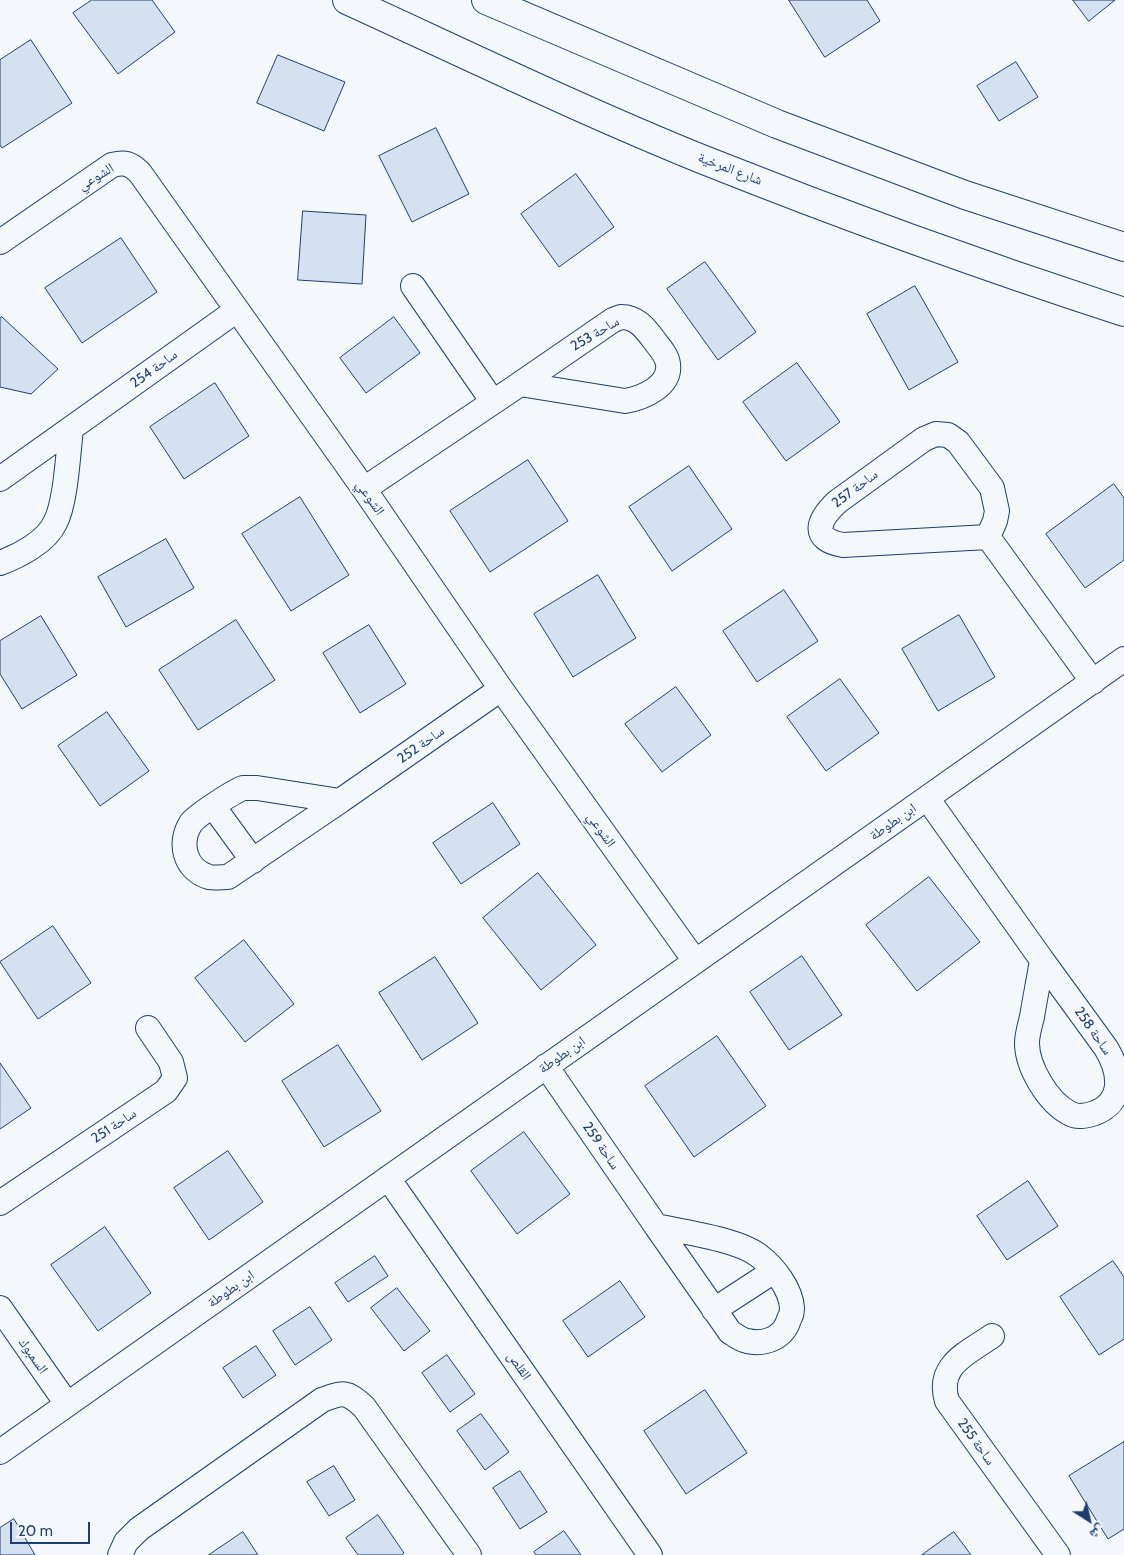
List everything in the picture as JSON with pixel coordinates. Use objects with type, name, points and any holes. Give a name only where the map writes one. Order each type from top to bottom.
[{"type":"highway","name":"شارع المرخية","points":[[347,0],[583,108],[704,160],[922,243],[1124,312]]},
{"type":"highway","points":[[486,0],[777,124],[966,195],[1124,247]]},
{"type":"street","name":"الشوعي","points":[[0,242],[96,174],[112,165],[124,162],[131,164],[140,173],[364,489],[501,689],[695,961]]},
{"type":"street","points":[[413,286],[492,402]]},
{"type":"street","name":"ساحة 254","points":[[0,479],[237,310]]},
{"type":"street","name":"ساحة 253","points":[[364,489],[613,320],[621,317],[630,317],[646,329],[665,355],[668,363],[666,377],[660,385],[638,399],[626,401],[520,384]]},
{"type":"street","points":[[0,563],[45,536],[55,524],[61,507],[71,429]]},
{"type":"street","name":"ساحة 257","points":[[936,434],[948,435],[958,442],[992,488],[998,511],[988,537],[843,545],[826,540],[821,534],[820,528],[827,511],[837,502],[924,439],[936,434]]},
{"type":"street","points":[[988,537],[1092,682]]},
{"type":"street","name":"ابن بطوطة","points":[[0,1452],[1124,659]]},
{"type":"street","name":"ساحة 252","points":[[340,801],[257,788],[242,788],[232,792],[192,822],[185,840],[185,854],[191,866],[198,872],[209,877],[228,877],[253,861],[340,801],[501,689]]},
{"type":"street","name":"ساحة 258","points":[[927,798],[1106,1048],[1114,1062],[1120,1080],[1118,1095],[1111,1106],[1084,1117],[1070,1114],[1054,1102],[1039,1081],[1030,1063],[1027,1043],[1042,960]]},
{"type":"street","points":[[213,806],[253,861]]},
{"type":"street","name":"ساحة 251","points":[[0,1202],[166,1091],[175,1078],[171,1062],[148,1028]]},
{"type":"street","name":"ساحة 259","points":[[546,1066],[656,1226],[714,1310],[730,1332],[745,1341],[763,1342],[777,1337],[788,1326],[792,1310],[789,1294],[774,1271],[758,1255],[738,1244],[656,1226]]},
{"type":"street","name":"القلص","points":[[388,1178],[650,1555]]},
{"type":"street","points":[[714,1310],[774,1271]]},
{"type":"street","name":"السمبوك","points":[[0,1308],[67,1404]]},
{"type":"street","name":"ساحة 255","points":[[992,1336],[953,1364],[944,1382],[944,1392],[947,1401],[1058,1555]]},
{"type":"street","points":[[120,1555],[126,1542],[138,1529],[322,1400],[340,1393],[348,1394],[364,1406],[469,1555]]},
{"type":"building","points":[[92,0],[152,0],[175,32],[118,74],[73,13]]},
{"type":"building","points":[[789,0],[867,0],[880,21],[825,57]]},
{"type":"building","points":[[1073,0],[1115,0],[1089,21]]},
{"type":"building","points":[[31,40],[72,103],[2,148],[0,145],[0,60]]},
{"type":"building","points":[[278,55],[345,82],[324,131],[257,103]]},
{"type":"building","points":[[1016,62],[1038,97],[999,121],[977,86]]},
{"type":"building","points":[[436,128],[469,194],[412,222],[379,156]]},
{"type":"building","points":[[576,174],[614,227],[559,267],[521,214]]},
{"type":"building","points":[[303,211],[366,215],[362,284],[298,280]]},
{"type":"building","points":[[121,238],[157,292],[82,343],[45,288]]},
{"type":"building","points":[[705,262],[756,332],[718,360],[667,289]]},
{"type":"building","points":[[915,286],[958,362],[909,390],[867,314]]},
{"type":"building","points":[[2,317],[58,369],[31,394],[0,387],[0,318]]},
{"type":"building","points":[[394,317],[420,353],[366,393],[340,358]]},
{"type":"building","points":[[797,363],[840,422],[786,461],[743,402]]},
{"type":"building","points":[[215,383],[249,436],[184,479],[150,427]]},
{"type":"building","points":[[528,460],[568,521],[490,572],[450,511]]},
{"type":"building","points":[[689,466],[732,529],[672,571],[629,507]]},
{"type":"building","points":[[1114,484],[1124,498],[1124,560],[1085,588],[1046,534]]},
{"type":"building","points":[[300,497],[349,575],[291,611],[242,534]]},
{"type":"building","points":[[166,539],[194,588],[126,627],[98,577]]},
{"type":"building","points":[[598,575],[636,638],[573,677],[534,614]]},
{"type":"building","points":[[784,590],[818,641],[757,682],[723,631]]},
{"type":"building","points":[[959,615],[995,677],[938,711],[902,649]]},
{"type":"building","points":[[41,616],[77,675],[22,709],[0,674],[0,641]]},
{"type":"building","points":[[236,620],[275,680],[198,730],[159,670]]},
{"type":"building","points":[[369,625],[406,684],[360,713],[323,653]]},
{"type":"building","points":[[840,679],[879,733],[826,771],[787,717]]},
{"type":"building","points":[[676,687],[711,735],[662,772],[625,724]]},
{"type":"building","points":[[107,712],[149,771],[100,806],[58,746]]},
{"type":"building","points":[[493,803],[520,844],[461,884],[433,843]]},
{"type":"building","points":[[538,873],[596,945],[541,990],[483,918]]},
{"type":"building","points":[[929,877],[980,942],[917,991],[866,925]]},
{"type":"building","points":[[53,926],[91,983],[38,1019],[0,962]]},
{"type":"building","points":[[244,940],[294,1004],[245,1042],[195,978]]},
{"type":"building","points":[[802,956],[842,1015],[789,1050],[750,992]]},
{"type":"building","points":[[435,957],[478,1023],[422,1060],[379,993]]},
{"type":"building","points":[[717,1036],[766,1106],[694,1157],[645,1086]]},
{"type":"building","points":[[338,1045],[381,1111],[324,1147],[282,1081]]},
{"type":"building","points":[[0,1063],[31,1108],[0,1129]]},
{"type":"building","points":[[524,1132],[570,1194],[517,1234],[471,1171]]},
{"type":"building","points":[[228,1151],[263,1202],[209,1240],[174,1188]]},
{"type":"building","points":[[1028,1181],[1058,1226],[1007,1260],[977,1216]]},
{"type":"building","points":[[105,1227],[151,1293],[98,1331],[51,1265]]},
{"type":"building","points":[[375,1256],[388,1276],[348,1302],[335,1283]]},
{"type":"building","points":[[1113,1261],[1124,1277],[1124,1339],[1099,1355],[1060,1297]]},
{"type":"building","points":[[620,1281],[645,1317],[588,1357],[563,1321]]},
{"type":"building","points":[[397,1288],[430,1331],[404,1351],[371,1308]]},
{"type":"building","points":[[310,1307],[332,1340],[295,1365],[273,1331]]},
{"type":"building","points":[[256,1346],[276,1375],[243,1398],[223,1368]]},
{"type":"building","points":[[447,1355],[475,1394],[450,1412],[422,1373]]},
{"type":"building","points":[[705,1390],[747,1453],[686,1494],[644,1431]]},
{"type":"building","points":[[481,1414],[509,1452],[485,1470],[457,1431]]},
{"type":"building","points":[[1124,1442],[1124,1529],[1108,1539],[1069,1476]]},
{"type":"building","points":[[334,1466],[355,1500],[329,1516],[307,1482]]},
{"type":"building","points":[[520,1471],[547,1512],[520,1529],[493,1488]]},
{"type":"building","points":[[378,1515],[404,1553],[402,1555],[358,1555],[346,1538]]},
{"type":"building","points":[[14,1519],[35,1555],[0,1555],[0,1528]]},
{"type":"building","points":[[564,1531],[581,1555],[536,1555],[534,1552]]},
{"type":"building","points":[[243,1532],[258,1555],[209,1555]]},
{"type":"building","points":[[954,1532],[971,1555],[922,1555]]}]
